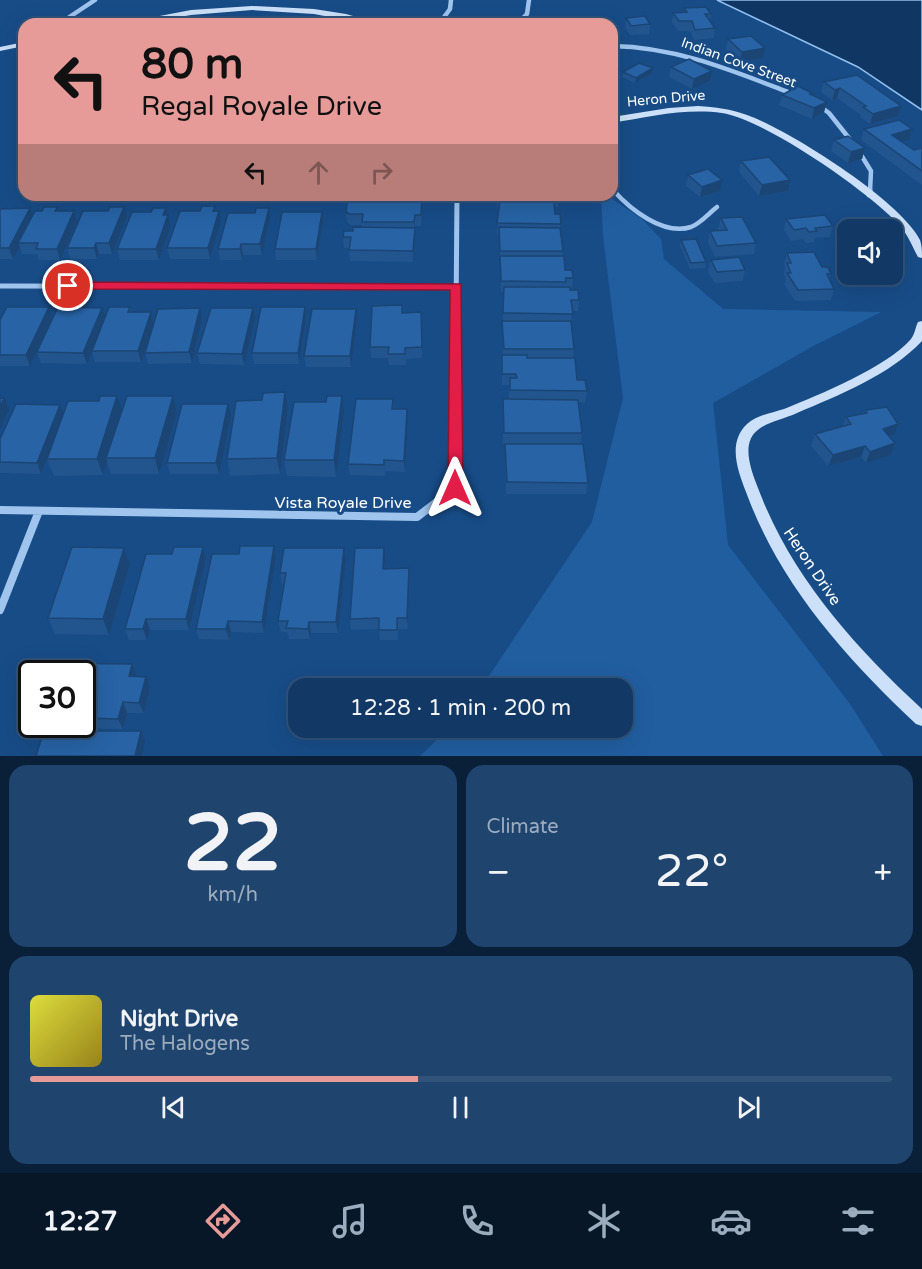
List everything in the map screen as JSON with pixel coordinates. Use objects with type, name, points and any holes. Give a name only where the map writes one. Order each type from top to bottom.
[{"type":"street","points":[[68,18],[95,0]]},
{"type":"street","points":[[443,18],[450,9],[451,0]]},
{"type":"street","points":[[523,18],[527,14],[529,0]]},
{"type":"street","points":[[156,18],[193,10],[254,6],[314,8],[353,18]]},
{"type":"street","points":[[0,49],[18,45]]},
{"type":"street","name":"Indian Cove Street","points":[[618,46],[653,47],[676,51],[796,95]]},
{"type":"street","name":"Indian Cove Street","points":[[814,103],[829,113],[871,166],[873,181],[869,195]]},
{"type":"street","name":"Heron Drive","points":[[618,119],[659,112],[716,110],[744,116],[786,138],[843,174],[900,220],[917,242],[922,255]]},
{"type":"street","name":"Vista Royale Drive","points":[[0,510],[417,517],[455,488],[457,201]]},
{"type":"street","points":[[0,286],[456,286]]},
{"type":"street","name":"Heron Drive","points":[[922,325],[918,338],[901,353],[835,392],[752,427],[742,440],[742,459],[755,500],[778,548],[810,596],[853,650],[922,719]]},
{"type":"street","points":[[0,610],[39,511]]},
{"type":"lane","points":[[618,196],[659,225],[681,229],[692,227],[717,207]]},
{"type":"shaded area","points":[[717,0],[922,0],[922,110],[858,67]]},
{"type":"shaded area","points":[[601,201],[615,201],[642,219],[661,239],[664,259],[723,309],[881,312],[815,345],[713,403],[728,545],[850,704],[883,756],[420,756],[439,738],[633,738],[633,678],[488,678],[592,522],[623,398],[603,236]]},
{"type":"building","points":[[706,7],[711,14],[705,14],[715,28],[695,30],[692,21],[679,21],[673,13],[687,12],[684,8]]},
{"type":"building","points":[[645,16],[650,24],[631,26],[626,18]]},
{"type":"building","points":[[751,36],[765,48],[742,52],[728,39]]},
{"type":"building","points":[[689,59],[712,71],[694,79],[671,67]]},
{"type":"building","points":[[639,63],[653,68],[636,78],[623,72]]},
{"type":"building","points":[[857,75],[901,106],[873,114],[863,107],[866,106],[840,88],[835,90],[824,82]]},
{"type":"building","points":[[798,86],[827,102],[814,108],[782,95]]},
{"type":"building","points":[[899,120],[912,129],[892,135],[914,150],[922,148],[922,171],[864,129]]},
{"type":"building","points":[[848,136],[865,148],[851,152],[834,140]]},
{"type":"building","points":[[769,157],[790,180],[762,185],[741,161]]},
{"type":"building","points":[[708,169],[722,180],[702,187],[688,175]]},
{"type":"building","points":[[347,201],[422,201],[421,215],[415,215],[414,222],[362,222],[363,214],[346,212]]},
{"type":"building","points":[[500,201],[554,201],[555,214],[560,214],[561,224],[497,223]]},
{"type":"building","points":[[202,206],[215,206],[213,211],[219,211],[208,248],[167,248],[180,211],[200,211]]},
{"type":"building","points":[[44,207],[58,207],[55,211],[74,211],[57,249],[36,249],[38,243],[18,243],[35,211],[42,211]]},
{"type":"building","points":[[110,207],[124,207],[109,243],[96,243],[94,248],[67,248],[83,211],[108,211]]},
{"type":"building","points":[[30,208],[9,248],[0,248],[0,209]]},
{"type":"building","points":[[153,208],[166,208],[163,215],[168,215],[156,249],[117,249],[132,212],[151,212]]},
{"type":"building","points":[[256,208],[269,208],[260,244],[241,244],[240,249],[218,249],[228,213],[255,213]]},
{"type":"building","points":[[282,212],[322,212],[316,249],[275,249]]},
{"type":"building","points":[[825,215],[833,226],[815,228],[817,231],[809,232],[806,228],[794,230],[786,219]]},
{"type":"building","points":[[742,217],[756,243],[717,246],[710,231],[727,230],[721,218]]},
{"type":"building","points":[[353,227],[415,228],[413,251],[349,250],[351,237],[343,237],[344,231],[353,231]]},
{"type":"building","points":[[499,227],[560,228],[563,251],[500,251]]},
{"type":"building","points":[[696,239],[706,262],[691,263],[681,240]]},
{"type":"building","points":[[814,252],[822,267],[828,267],[831,274],[827,274],[834,289],[798,290],[787,273],[791,273],[787,263],[791,263],[787,253]]},
{"type":"building","points":[[500,256],[564,256],[565,270],[572,270],[573,278],[566,278],[566,282],[501,281]]},
{"type":"building","points":[[739,257],[745,270],[717,272],[711,260]]},
{"type":"building","points":[[504,287],[570,287],[570,290],[578,290],[579,300],[571,300],[573,314],[503,313]]},
{"type":"building","points":[[402,305],[402,313],[421,312],[422,347],[405,348],[405,354],[388,354],[389,347],[370,347],[372,306]]},
{"type":"building","points":[[7,307],[49,307],[26,355],[0,355],[0,320]]},
{"type":"building","points":[[58,307],[102,308],[83,353],[37,352]]},
{"type":"building","points":[[109,307],[130,307],[128,312],[151,312],[138,351],[92,351]]},
{"type":"building","points":[[261,307],[305,307],[298,353],[252,353]]},
{"type":"building","points":[[200,308],[189,352],[145,353],[158,309]]},
{"type":"building","points":[[211,308],[253,308],[242,354],[197,353]]},
{"type":"building","points":[[312,309],[356,309],[350,356],[304,356]]},
{"type":"building","points":[[502,321],[571,321],[574,349],[504,349]]},
{"type":"building","points":[[502,355],[527,355],[527,358],[575,358],[577,380],[585,380],[587,391],[510,390],[510,378],[517,378],[516,374],[502,374]]},
{"type":"building","points":[[285,392],[277,458],[227,459],[236,401],[262,400],[263,393]]},
{"type":"building","points":[[100,396],[117,396],[97,459],[47,459],[68,401],[99,401]]},
{"type":"building","points":[[127,396],[173,396],[155,458],[106,458]]},
{"type":"building","points":[[327,396],[342,396],[334,460],[284,460],[294,402],[326,402]]},
{"type":"building","points":[[356,399],[393,399],[392,409],[407,409],[404,461],[384,460],[384,465],[348,464]]},
{"type":"building","points":[[503,399],[578,400],[582,433],[504,433]]},
{"type":"building","points":[[16,404],[60,405],[37,463],[0,462],[0,439]]},
{"type":"building","points":[[182,404],[228,404],[216,463],[167,463]]},
{"type":"building","points":[[887,407],[898,424],[883,429],[895,443],[870,452],[865,446],[833,455],[815,434],[851,424],[846,417],[867,413],[866,410]]},
{"type":"building","points":[[505,444],[583,444],[588,483],[507,482]]},
{"type":"building","points":[[240,546],[274,546],[262,622],[228,621],[226,629],[196,629],[212,554],[239,554]]},
{"type":"building","points":[[72,547],[124,548],[103,619],[48,618]]},
{"type":"building","points":[[174,547],[203,547],[186,619],[146,619],[143,629],[125,629],[146,554],[172,554]]},
{"type":"building","points":[[284,548],[344,548],[336,622],[309,622],[308,629],[286,628],[288,621],[278,621],[286,573],[280,573]]},
{"type":"building","points":[[355,548],[384,548],[383,569],[409,568],[407,618],[397,618],[397,630],[379,630],[379,618],[350,619]]},
{"type":"building","points":[[96,664],[132,664],[129,676],[146,677],[139,703],[123,702],[118,719],[96,718]]},
{"type":"building","points":[[96,731],[141,731],[135,756],[36,756],[42,738],[96,738]]},
{"type":"route","points":[[68,286],[456,286],[455,488]]}]
